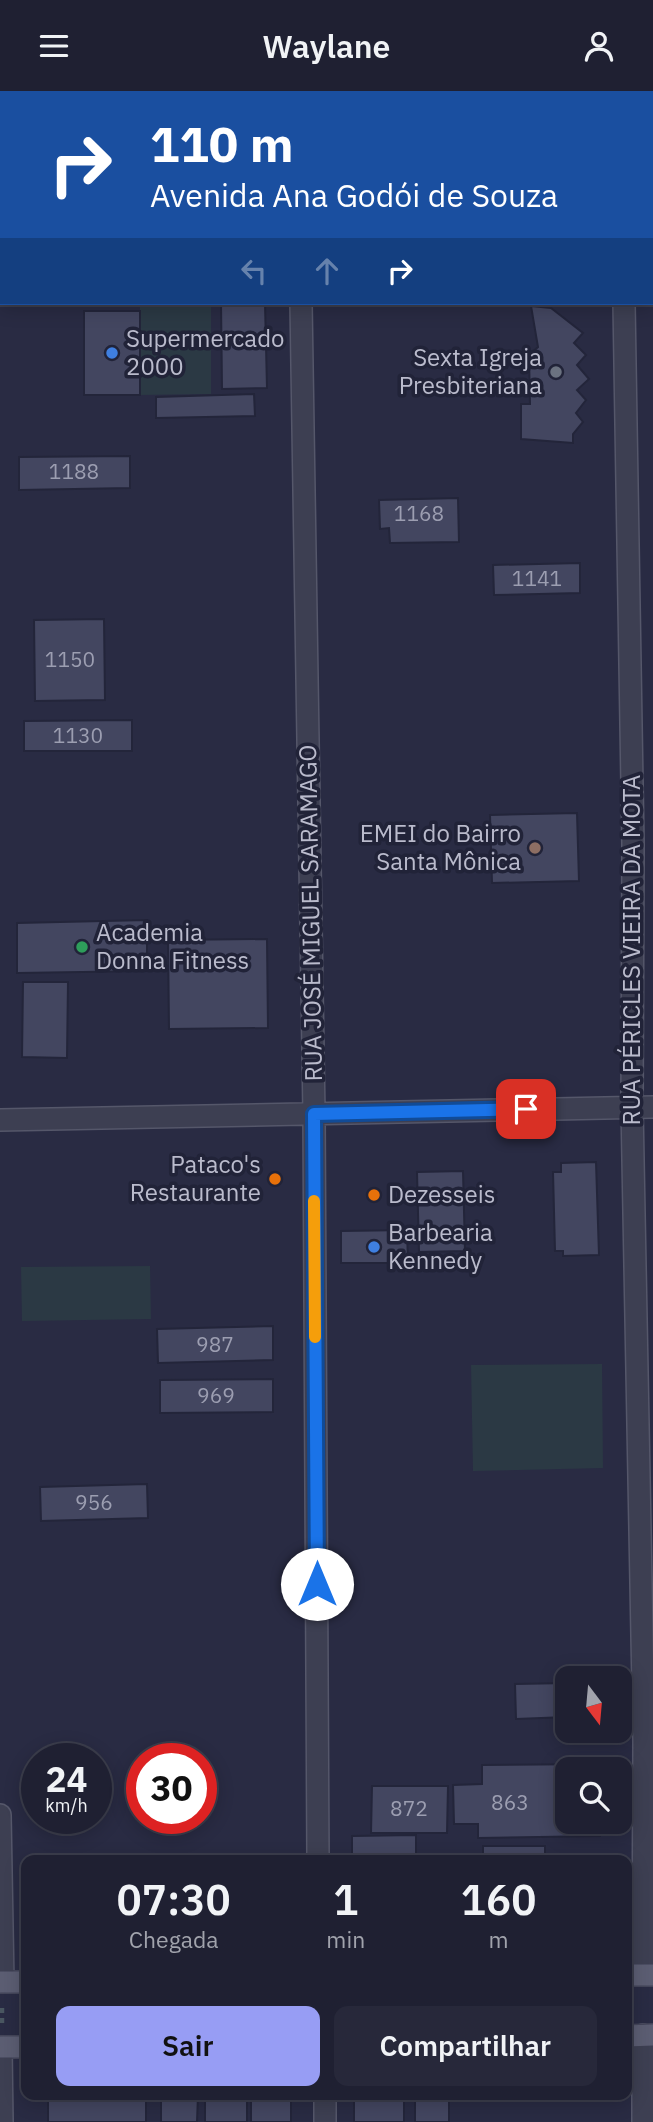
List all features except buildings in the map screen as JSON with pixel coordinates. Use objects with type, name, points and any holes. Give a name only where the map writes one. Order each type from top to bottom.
[{"type":"main road","points":[[1,1982],[21,1982]]},
{"type":"main road","points":[[1,2047],[21,2047]]},
{"type":"street","name":"RUA JOSÉ MIGUEL SARAMAGO","points":[[301,305],[314,1114],[318,1855]]},
{"type":"street","name":"RUA PÉRICLES VIEIRA DA MOTA","points":[[624,305],[632,845],[643,1107],[644,1728],[641,1975]]},
{"type":"street","points":[[0,1120],[643,1107]]},
{"type":"street","points":[[0,1815],[1,1982]]},
{"type":"street","points":[[641,2035],[643,2122]]},
{"type":"street","points":[[1,2047],[2,2122]]},
{"type":"street","points":[[325,2100],[325,2122]]},
{"type":"path","points":[[1,1982],[1,2047]]},
{"type":"shaded area","points":[[140,305],[211,305],[211,394],[140,395]]},
{"type":"shaded area","points":[[150,1266],[151,1319],[22,1321],[21,1267]]},
{"type":"shaded area","points":[[602,1364],[603,1468],[473,1471],[471,1365]]},
{"type":"slow traffic","points":[[314,1201],[315,1337]]},
{"type":"place","name":"Supermercado 2000","points":[[112,353]]},
{"type":"place","name":"Sexta Igreja Presbiteriana","points":[[556,372]]},
{"type":"place","name":"EMEI do Bairro Santa Mônica","points":[[535,848]]},
{"type":"place","name":"Academia Donna Fitness","points":[[82,947]]},
{"type":"place","name":"Pataco's Restaurante","points":[[275,1179]]},
{"type":"place","name":"Dezesseis","points":[[374,1195]]},
{"type":"place","name":"Barbearia Kennedy","points":[[374,1247]]},
{"type":"route","points":[[317,1584],[314,1114],[526,1109]]}]
